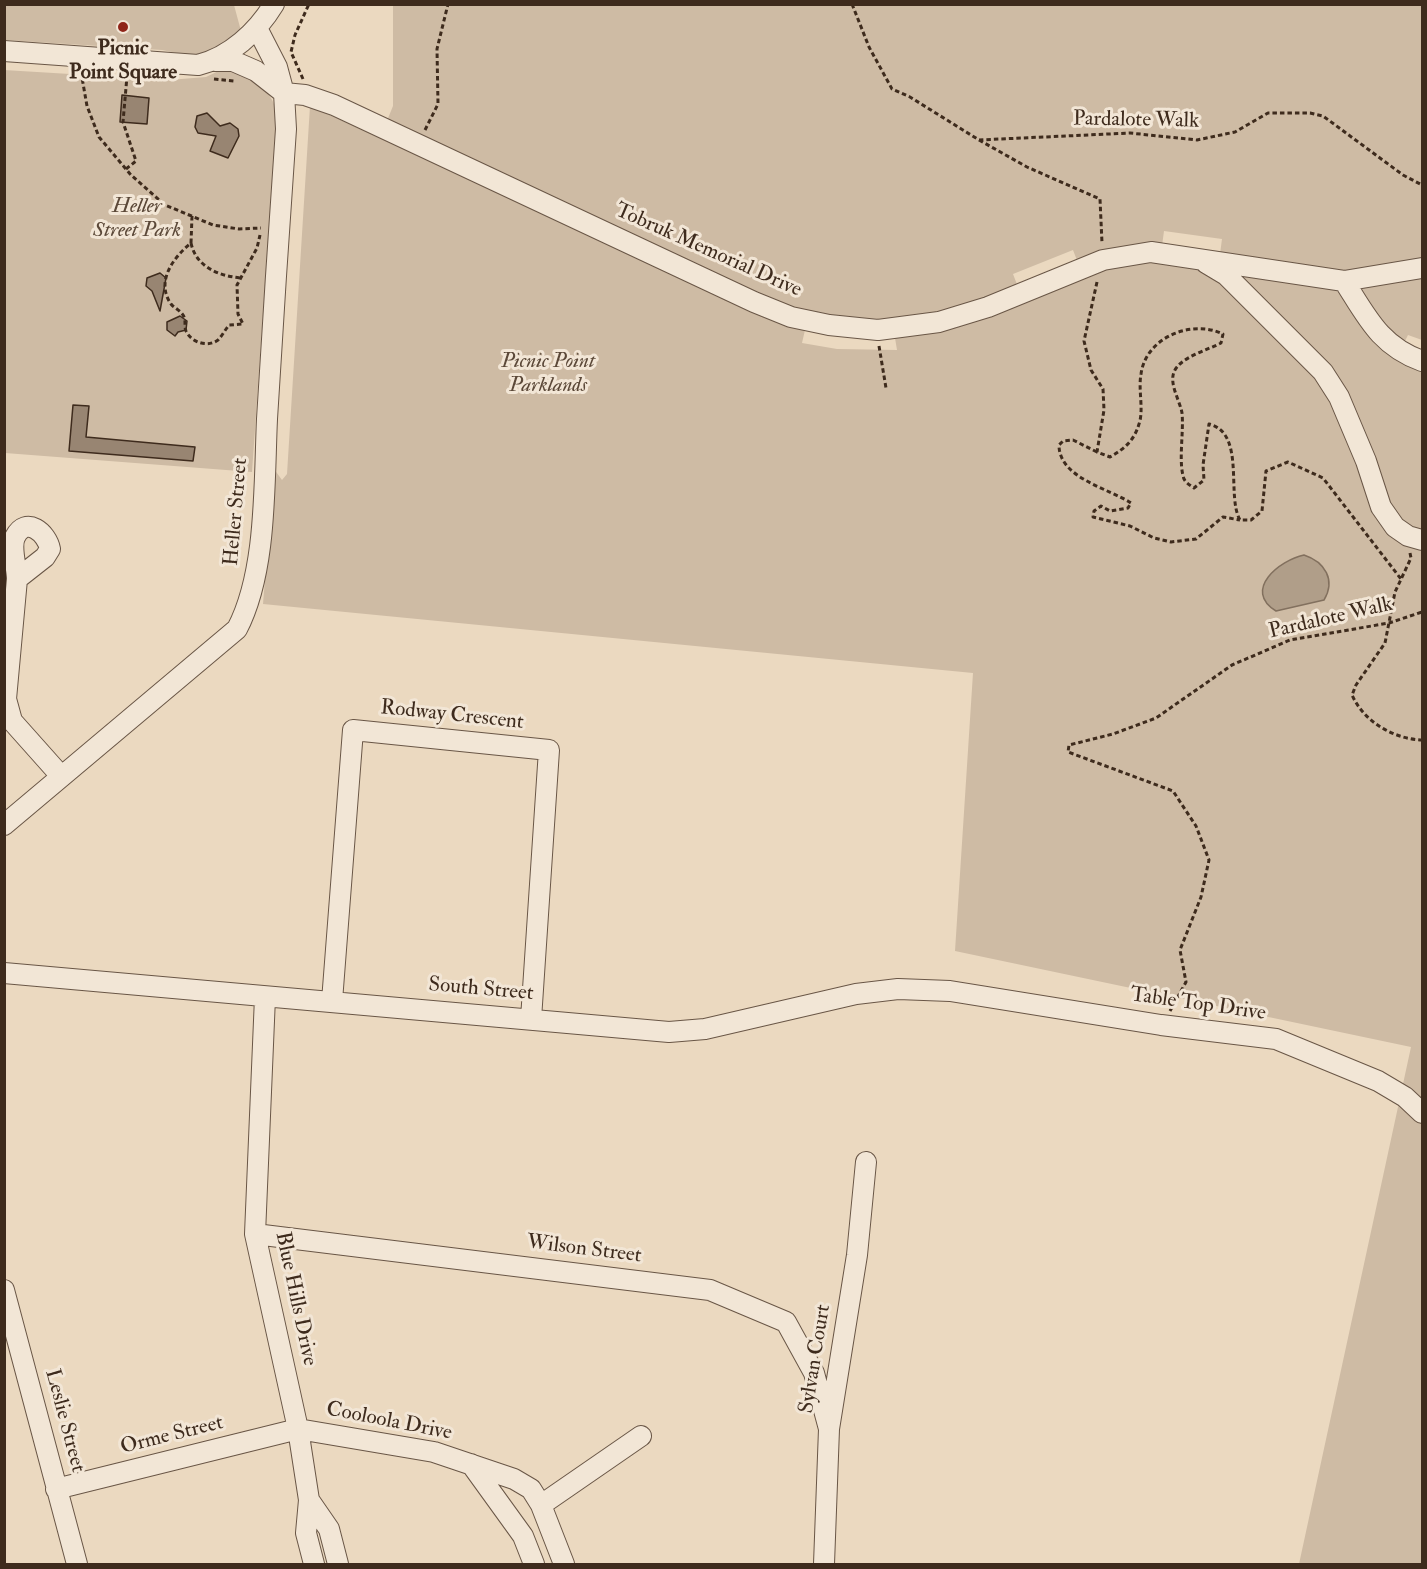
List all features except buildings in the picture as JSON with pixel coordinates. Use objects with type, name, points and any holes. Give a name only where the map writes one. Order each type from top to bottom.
[{"type":"street","points":[[215,61],[257,28],[274,4]]},
{"type":"street","name":"Heller Street","points":[[4,825],[237,629],[249,606],[255,581],[265,469],[286,129],[284,93],[277,67],[257,28]]},
{"type":"street","points":[[4,51],[179,65],[233,61],[256,71],[284,93]]},
{"type":"street","name":"Tobruk Memorial Drive","points":[[284,93],[305,94],[334,105],[791,317],[829,325],[878,330],[912,327],[949,319],[988,307],[1103,260],[1151,252],[1344,281],[1422,268]]},
{"type":"street","name":"Tobruk Memorial Drive","points":[[1199,258],[1226,275],[1323,372],[1339,397],[1366,460],[1381,507],[1395,527],[1415,538]]},
{"type":"street","points":[[1344,281],[1384,340],[1404,355],[1422,361]]},
{"type":"street","points":[[17,579],[6,699],[12,721],[61,777]]},
{"type":"street","name":"Rodway Crescent","points":[[332,1001],[353,730],[549,750],[531,1019]]},
{"type":"street","name":"South Street","points":[[4,973],[669,1032],[705,1029],[856,994],[898,989],[950,991]]},
{"type":"street","name":"Table Top Drive","points":[[950,991],[1161,1025],[1276,1039],[1378,1080],[1405,1097],[1422,1113]]},
{"type":"street","name":"Blue Hills Drive","points":[[265,997],[255,1234],[298,1429],[309,1500],[306,1533],[314,1564]]},
{"type":"street","name":"Sylvan Court","points":[[824,1564],[829,1429],[857,1255],[866,1162]]},
{"type":"street","name":"Wilson Street","points":[[255,1234],[710,1290],[786,1322],[814,1373],[829,1429]]},
{"type":"street","name":"Leslie Street","points":[[4,1290],[77,1564]]},
{"type":"street","name":"Cooloola Drive","points":[[298,1429],[434,1452],[514,1479],[531,1489],[541,1504],[564,1564]]},
{"type":"street","name":"Orme Street","points":[[57,1489],[298,1429]]},
{"type":"street","points":[[541,1504],[641,1436]]},
{"type":"street","name":"Cooloola Drive","points":[[471,1464],[523,1536],[534,1564]]},
{"type":"street","name":"Blue Hills Drive","points":[[309,1500],[330,1529],[338,1564]]},
{"type":"path","points":[[417,144],[438,104],[437,49],[448,4]]},
{"type":"path","points":[[852,4],[869,47],[892,89],[1027,167],[1100,199],[1103,260],[1090,302],[1084,341],[1091,370],[1102,389],[1104,410],[1097,452]]},
{"type":"path","points":[[85,72],[81,72],[87,106],[99,137],[126,169],[165,205],[213,225],[261,230]]},
{"type":"path","points":[[126,169],[136,161],[123,122],[127,74]]},
{"type":"path","points":[[121,75],[134,76]]},
{"type":"path","points":[[204,80],[245,81]]},
{"type":"path","name":"Pardalote Walk","points":[[980,140],[1120,133],[1197,140],[1235,132],[1268,113],[1310,113],[1323,116],[1403,176],[1422,185]]},
{"type":"path","points":[[192,216],[193,252],[205,267],[222,274],[242,278]]},
{"type":"path","points":[[191,243],[172,263],[165,288],[171,304],[184,316],[186,331],[192,340],[213,343],[220,339],[228,325],[243,324],[238,314],[237,285],[257,248],[262,220]]},
{"type":"path","points":[[1240,520],[1235,512],[1234,467],[1226,435],[1219,426],[1209,424],[1203,465],[1204,480],[1194,488],[1185,481],[1182,470],[1181,411],[1173,384],[1173,373],[1179,365],[1221,344],[1223,334],[1208,327],[1169,335],[1150,351],[1141,372],[1141,422],[1126,448],[1110,457],[1073,440],[1063,441],[1059,445],[1062,459],[1076,474],[1092,484],[1113,491],[1131,503],[1128,508],[1110,511],[1101,506],[1094,511],[1093,517],[1130,526],[1154,538],[1171,542],[1196,539],[1223,517],[1240,520],[1251,520],[1262,511],[1266,471],[1288,462],[1323,478],[1401,579]]},
{"type":"path","points":[[878,330],[886,388]]},
{"type":"path","points":[[1415,538],[1411,558],[1395,591],[1385,643],[1356,685],[1352,695],[1358,707],[1379,726],[1397,736],[1422,740]]},
{"type":"path","name":"Pardalote Walk","points":[[1161,1025],[1186,982],[1180,950],[1201,897],[1209,860],[1196,826],[1173,791],[1068,752],[1070,745],[1113,734],[1156,718],[1232,665],[1290,640],[1389,623],[1422,612]]},
{"type":"green space","name":"Picnic Point Square","points":[[4,5],[234,5],[241,31],[238,37],[205,54],[192,56],[162,50],[5,40]]},
{"type":"green space","name":"Picnic Point Parklands","points":[[393,5],[1422,5],[1422,340],[1408,335],[1402,347],[1422,356],[1422,1564],[1299,1564],[1411,1047],[955,951],[973,673],[263,604],[274,469],[282,480],[287,474],[310,106],[380,138],[393,106]],"holes":[[[1164,231],[1222,239],[1220,254],[1162,246]],[[1073,250],[1078,263],[1018,287],[1013,274]],[[805,330],[860,338],[895,338],[897,350],[837,349],[802,343]]]},
{"type":"green space","name":"Heller Street Park","points":[[229,66],[259,84],[270,96],[277,113],[252,472],[5,453],[4,70],[169,80],[206,77]]},
{"type":"shaded area","points":[[1304,555],[1318,562],[1326,573],[1329,586],[1324,600],[1276,611],[1266,603],[1263,594],[1268,577],[1285,563]]},
{"type":"place","name":"Picnic Point Square","points":[[123,27]]}]
